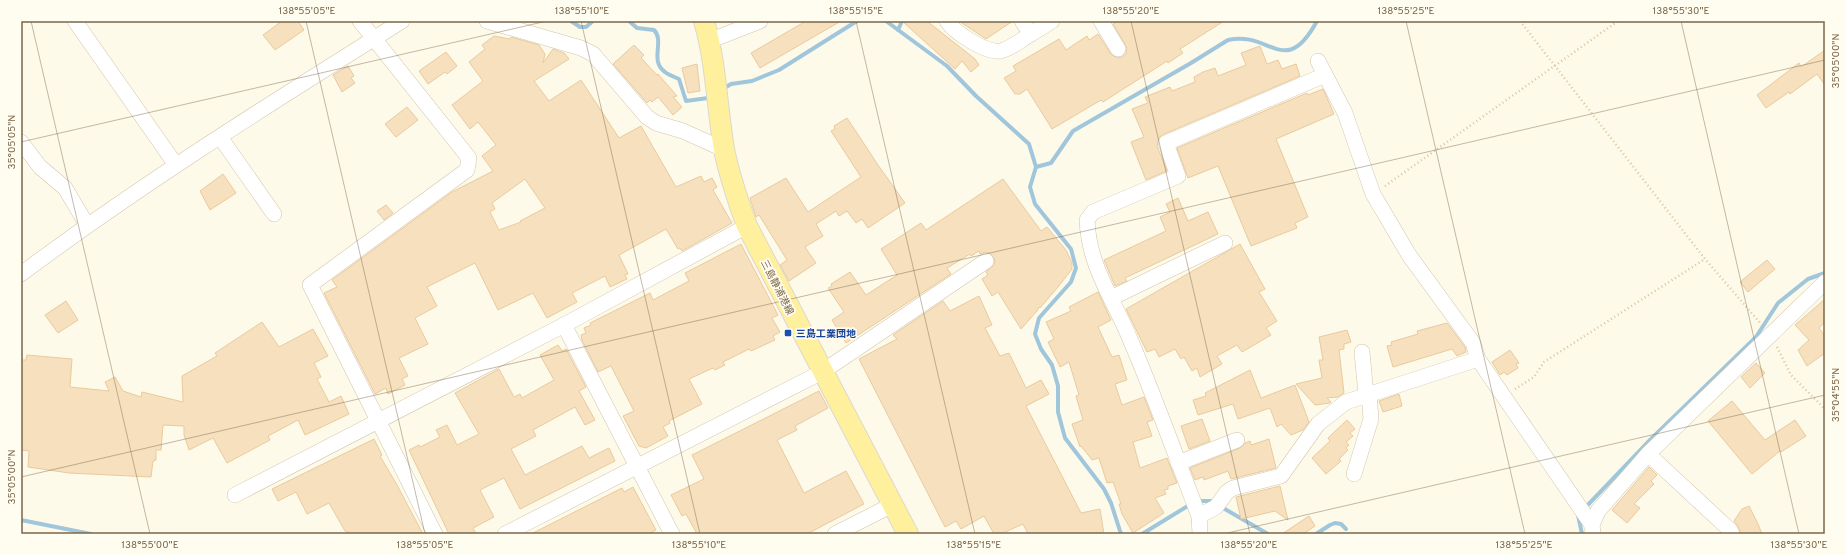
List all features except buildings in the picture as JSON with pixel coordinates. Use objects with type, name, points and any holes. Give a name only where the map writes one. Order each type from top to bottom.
[{"type":"main road","name":"三島静浦港線","points":[[704,21],[709,40],[725,150],[734,190],[746,226],[908,534]]},
{"type":"street","points":[[75,21],[176,165]]},
{"type":"street","points":[[360,21],[469,158],[467,170],[310,285],[435,534]]},
{"type":"street","points":[[21,274],[87,224],[176,165],[402,21]]},
{"type":"street","points":[[487,21],[503,23],[581,48],[593,54],[647,117],[656,123],[682,131],[725,150]]},
{"type":"street","points":[[709,40],[726,35],[760,21]]},
{"type":"street","points":[[947,21],[960,33],[992,51],[1002,51],[1052,21]]},
{"type":"street","points":[[1022,21],[1031,34]]},
{"type":"street","points":[[1101,21],[1118,49]]},
{"type":"street","points":[[1318,61],[1345,113],[1373,194],[1409,255],[1473,343],[1478,359],[1592,529]]},
{"type":"street","points":[[1200,534],[1199,516],[1130,339],[1094,264],[1088,238],[1087,220],[1093,212],[1178,176],[1166,143],[1325,75]]},
{"type":"street","points":[[220,137],[274,214]]},
{"type":"street","points":[[21,142],[40,167],[65,188],[87,224]]},
{"type":"street","points":[[235,495],[564,325],[746,226]]},
{"type":"street","points":[[1111,298],[1225,243]]},
{"type":"street","points":[[505,534],[637,465],[822,372],[986,261]]},
{"type":"street","points":[[1592,529],[1598,511],[1648,454],[1825,282]]},
{"type":"street","points":[[564,325],[672,534]]},
{"type":"street","points":[[1354,474],[1371,419],[1362,352]]},
{"type":"street","points":[[1199,516],[1216,507],[1227,492],[1233,488],[1281,476],[1318,424],[1346,402],[1478,359]]},
{"type":"street","points":[[1178,463],[1237,440]]},
{"type":"street","points":[[1648,454],[1730,530],[1732,534]]},
{"type":"street","points":[[836,534],[892,505]]},
{"type":"path","points":[[1520,21],[1553,66],[1705,259],[1770,335],[1791,375],[1825,409]]},
{"type":"path","points":[[1373,194],[1618,21]]},
{"type":"path","points":[[1504,396],[1534,378],[1544,362],[1705,259]]},
{"type":"waterway","points":[[571,21],[580,27],[586,27],[593,21]]},
{"type":"waterway","points":[[629,21],[637,28],[654,30],[658,40],[657,57],[660,67],[667,73],[679,79],[686,101],[708,98],[712,96]]},
{"type":"waterway","points":[[723,89],[731,84],[752,81],[779,70],[857,21]]},
{"type":"waterway","points":[[886,21],[947,66],[976,96],[1029,144],[1036,167],[1030,187],[1035,204],[1071,249],[1076,268],[1071,282],[1039,318],[1035,334],[1041,349],[1052,365],[1058,386],[1058,412],[1065,438],[1104,489],[1111,503],[1121,534]]},
{"type":"waterway","points":[[898,30],[902,21]]},
{"type":"waterway","points":[[1036,167],[1051,163],[1073,131],[1228,40],[1243,39],[1255,41],[1276,49],[1286,50],[1296,47],[1306,38],[1317,21]]},
{"type":"waterway","points":[[1584,509],[1651,439],[1756,337],[1778,303],[1808,279],[1825,273]]},
{"type":"waterway","points":[[1197,501],[1211,501],[1268,534]]},
{"type":"waterway","points":[[1142,534],[1191,504]]},
{"type":"waterway","points":[[1578,515],[1582,534]]},
{"type":"waterway","points":[[21,520],[91,534]]},
{"type":"waterway","points":[[1316,534],[1335,523],[1341,524],[1346,529]]},
{"type":"place","name":"三島工業団地","points":[[788,333]]}]
